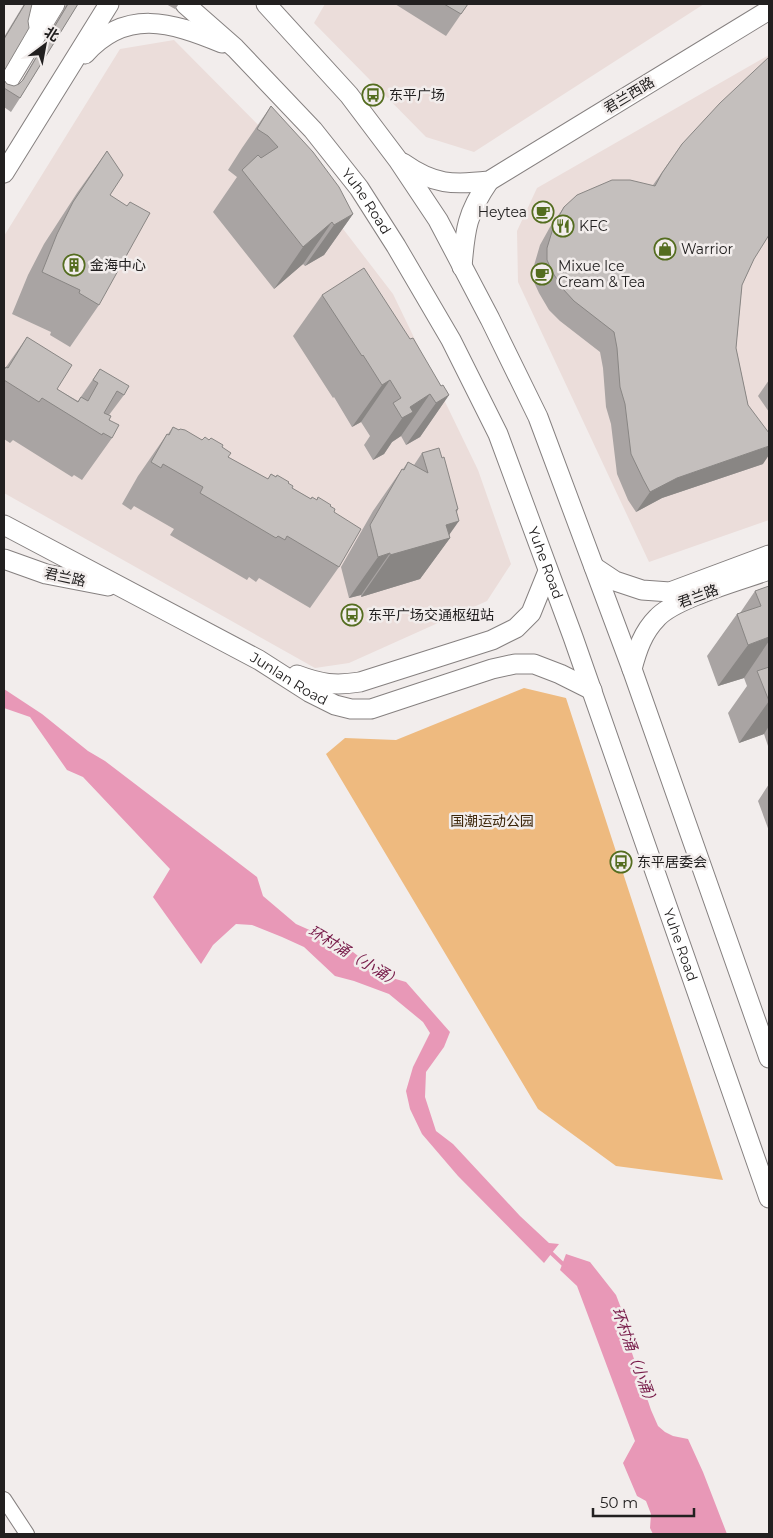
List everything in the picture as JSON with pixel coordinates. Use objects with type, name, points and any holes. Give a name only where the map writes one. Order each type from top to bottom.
[{"type":"main road","points":[[25,54],[37,4]]},
{"type":"main road","points":[[4,88],[55,4]]},
{"type":"main road","points":[[4,173],[109,4]]},
{"type":"main road","name":"Yuhe Road","points":[[185,4],[235,48],[313,130],[359,188],[396,246],[451,340],[498,434],[761,1148],[769,1198]]},
{"type":"main road","points":[[266,4],[349,96],[398,160],[438,220],[538,417],[632,669],[769,1058]]},
{"type":"main road","name":"君兰西路","points":[[489,180],[769,10]]},
{"type":"main road","points":[[64,78],[93,45],[120,28],[151,22],[184,29],[235,48]]},
{"type":"main road","points":[[398,160],[417,173],[442,182],[462,184],[489,180]]},
{"type":"main road","points":[[462,267],[465,236],[470,213],[489,180]]},
{"type":"main road","name":"Junlan Road","points":[[4,525],[259,660],[309,692],[335,705],[351,709],[371,709],[492,669],[515,664],[534,664],[560,674],[592,690]]},
{"type":"main road","points":[[594,567],[614,581],[642,590],[670,592],[769,555]]},
{"type":"main road","name":"君兰路","points":[[4,558],[46,574],[129,590]]},
{"type":"main road","name":"君兰路","points":[[632,669],[638,646],[657,617],[674,604],[769,570]]},
{"type":"main road","points":[[259,660],[318,683],[340,685],[360,682],[384,675],[492,640],[516,628],[531,613],[548,571]]},
{"type":"street","points":[[4,1499],[26,1534]]},
{"type":"shaded area","points":[[325,4],[704,4],[474,152],[426,137],[314,23]]},
{"type":"shaded area","points":[[174,40],[281,148],[393,294],[478,470],[511,564],[487,601],[349,663],[315,668],[4,493],[4,236],[120,49]]},
{"type":"shaded area","points":[[769,55],[769,520],[649,562],[518,282],[517,231],[537,188]]},
{"type":"green space","name":"国潮运动公园","points":[[524,688],[566,698],[723,1180],[616,1166],[538,1109],[326,754],[345,738],[396,740]]},
{"type":"water","points":[[4,689],[42,714],[88,751],[105,761],[257,877],[263,896],[296,924],[314,932],[324,929],[382,975],[406,982],[450,1032],[444,1047],[426,1072],[425,1097],[436,1131],[453,1144],[520,1216],[549,1243],[559,1244],[544,1263],[458,1176],[422,1134],[410,1109],[406,1091],[413,1067],[430,1033],[423,1022],[389,994],[335,976],[304,947],[252,925],[236,924],[213,945],[201,964],[153,897],[170,869],[83,777],[67,770],[30,717],[4,708]]},
{"type":"water","points":[[566,1254],[590,1262],[616,1295],[621,1308],[624,1329],[658,1426],[673,1436],[688,1439],[727,1534],[653,1534],[650,1528],[651,1514],[646,1501],[637,1496],[623,1463],[635,1441],[577,1286],[560,1270]]},
{"type":"building","points":[[25,4],[32,4],[28,21],[29,28],[4,71],[4,39]]},
{"type":"building","points":[[68,4],[78,4],[20,98],[4,88],[4,80],[7,84],[14,86],[23,80]]},
{"type":"building","points":[[444,4],[468,4],[461,14]]},
{"type":"building","points":[[769,57],[769,235],[754,259],[742,285],[736,348],[748,405],[769,433],[769,446],[677,478],[650,492],[631,454],[625,404],[620,387],[614,332],[574,301],[563,289],[547,260],[547,248],[554,225],[564,207],[577,195],[612,180],[630,180],[655,186],[682,144],[720,103]]},
{"type":"building","points":[[271,106],[313,152],[339,187],[353,214],[334,225],[332,222],[303,247],[242,170],[258,155],[261,158],[278,147],[268,136],[257,129]]},
{"type":"building","points":[[107,151],[123,175],[110,195],[127,206],[130,202],[150,213],[99,305],[79,293],[80,290],[42,272],[57,234],[73,202]]},
{"type":"building","points":[[364,268],[410,339],[413,338],[441,386],[443,385],[449,395],[436,403],[430,394],[410,407],[413,412],[402,418],[393,403],[401,398],[390,380],[382,385],[322,295]]},
{"type":"building","points":[[27,337],[72,365],[57,389],[78,402],[81,397],[88,401],[98,383],[93,380],[100,369],[129,386],[124,395],[117,391],[104,413],[111,416],[109,420],[119,425],[112,438],[103,433],[102,435],[42,398],[39,402],[4,380],[4,370],[6,367],[8,368]]},
{"type":"building","points":[[173,427],[185,430],[202,440],[205,437],[209,440],[211,438],[223,445],[222,447],[231,453],[228,457],[268,479],[271,474],[276,477],[277,475],[289,482],[293,486],[292,488],[311,499],[312,497],[317,500],[318,497],[331,505],[335,509],[334,512],[361,529],[339,567],[287,536],[285,540],[278,536],[276,538],[200,493],[203,487],[163,464],[161,468],[151,462]]},
{"type":"building","points":[[439,448],[442,458],[444,457],[458,509],[456,510],[459,521],[446,525],[450,538],[378,557],[370,525],[402,469],[404,470],[408,462],[428,473],[422,453]]},
{"type":"building","points":[[769,586],[769,637],[748,645],[737,614],[761,606],[755,591]]},
{"type":"building","points":[[769,667],[769,701],[757,671]]},
{"type":"waterway","name":"环村涌（小涌）","points":[[548,1250],[565,1266]]},
{"type":"place","name":"东平广场","points":[[373,95]]},
{"type":"place","name":"Heytea","points":[[543,212]]},
{"type":"place","name":"KFC","points":[[563,226]]},
{"type":"place","name":"Warrior","points":[[665,249]]},
{"type":"place","name":"金海中心","points":[[74,265]]},
{"type":"place","name":"Mixue Ice Cream & Tea","points":[[542,274]]},
{"type":"place","name":"东平广场交通枢纽站","points":[[352,615]]},
{"type":"place","name":"东平居委会","points":[[621,862]]}]
